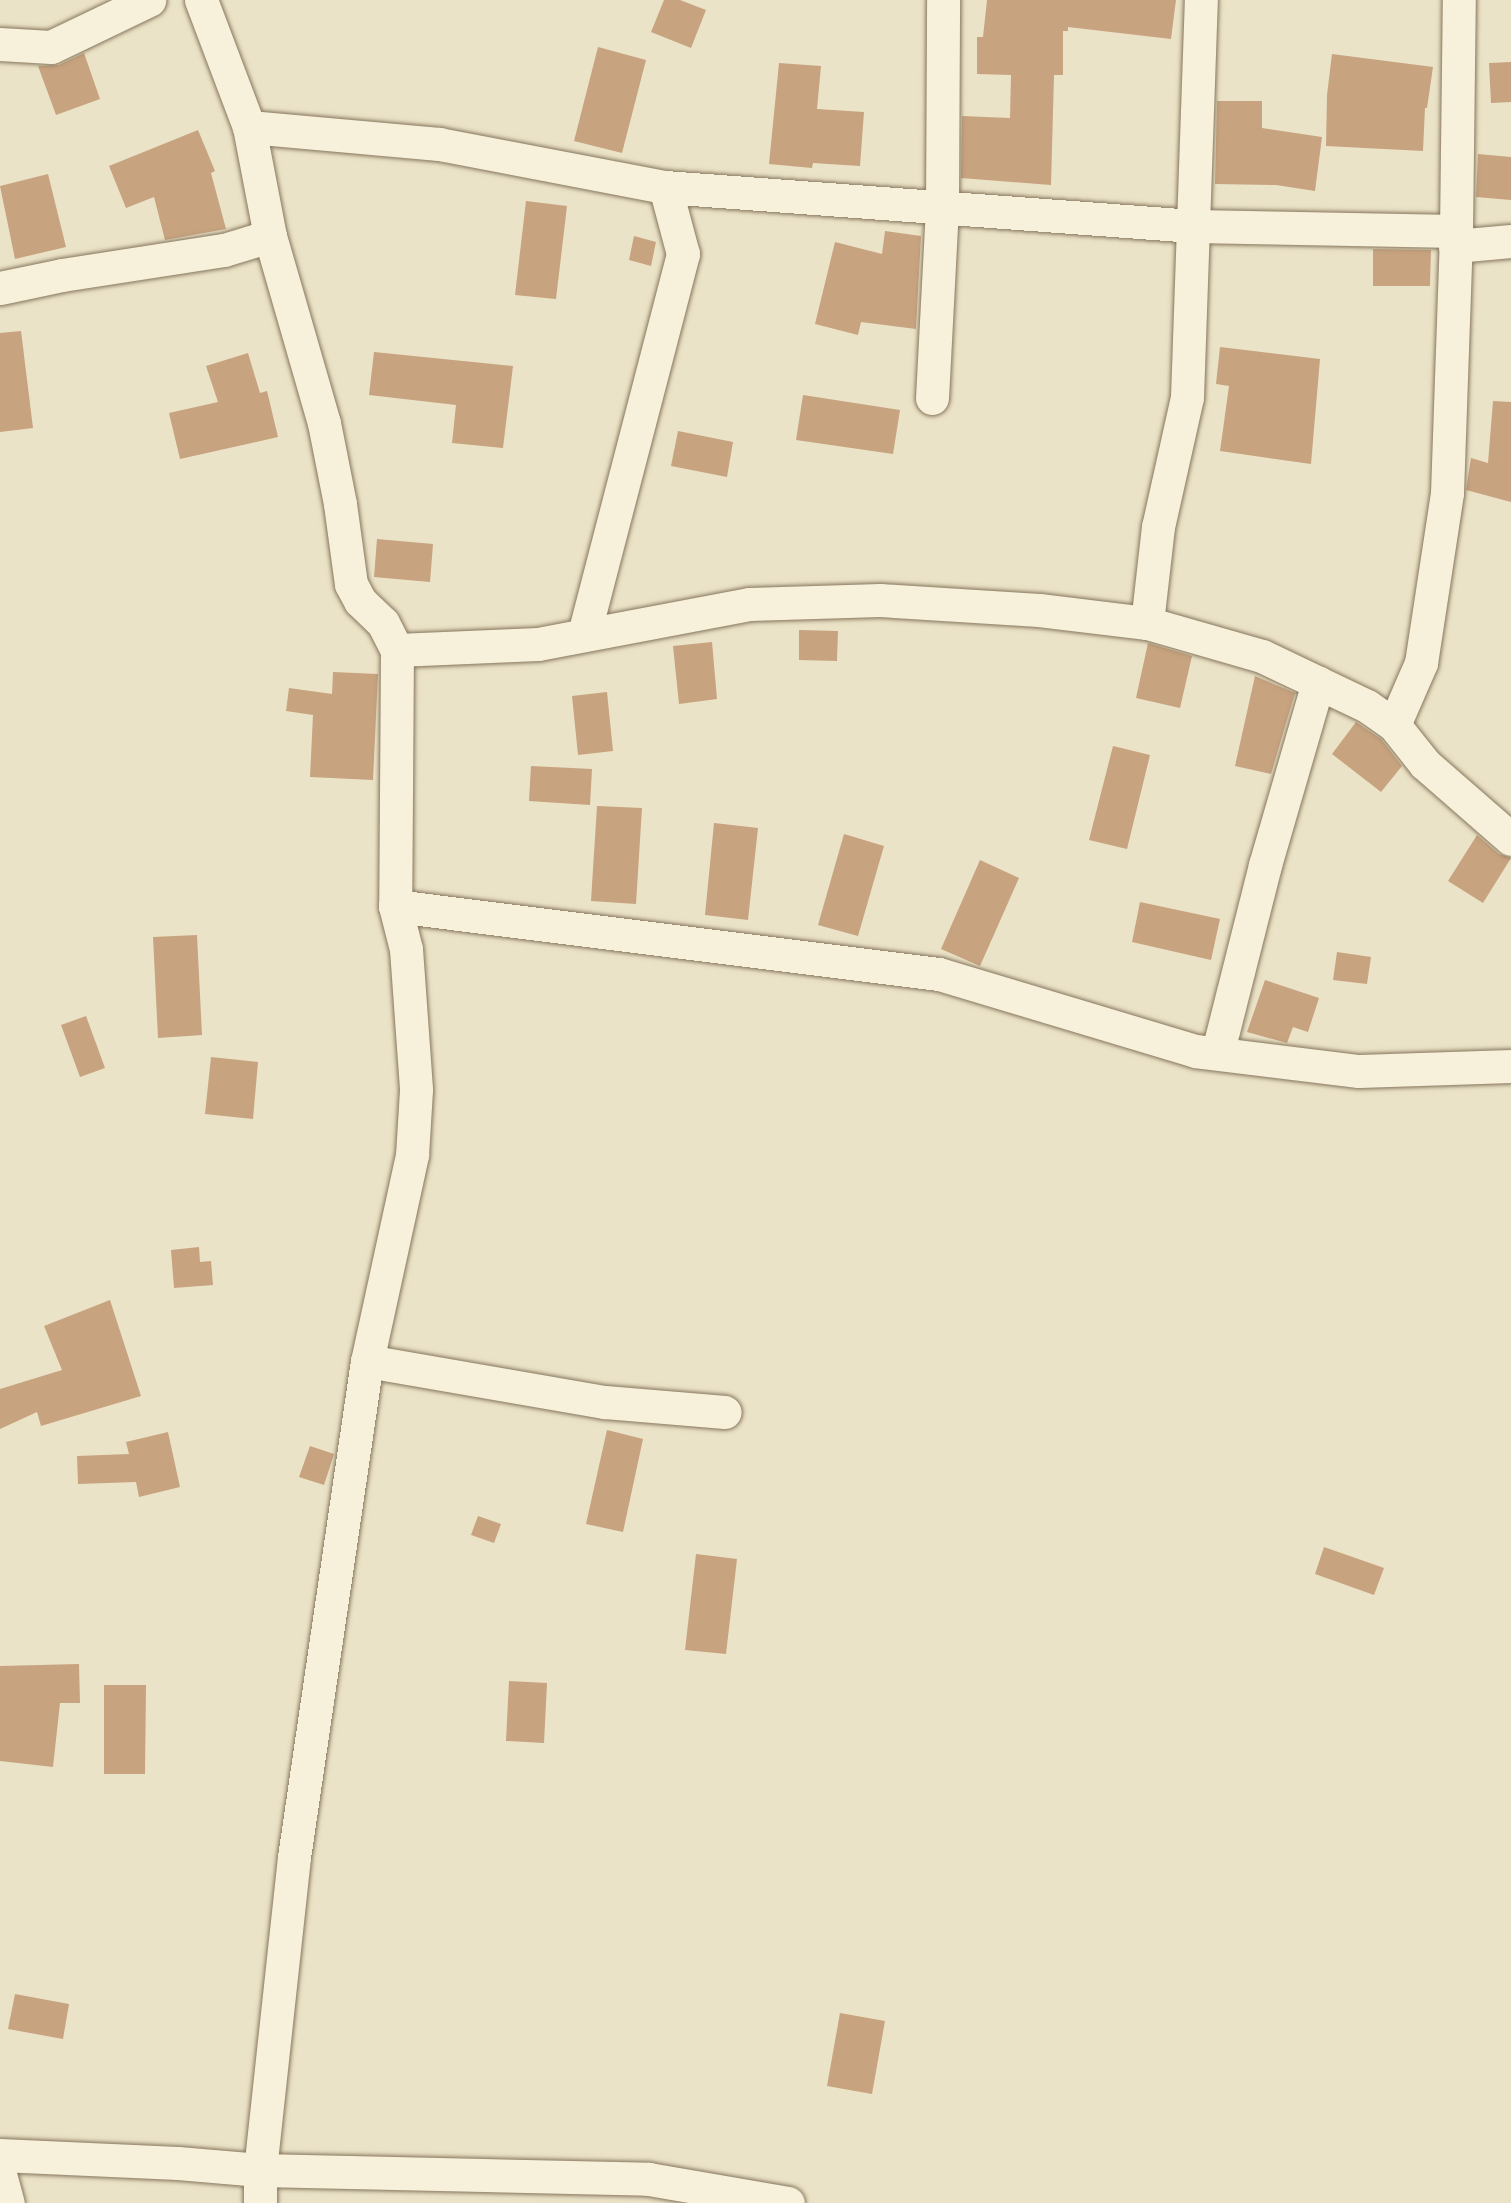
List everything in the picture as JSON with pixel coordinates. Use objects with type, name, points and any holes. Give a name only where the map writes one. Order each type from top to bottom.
[{"type":"street","points":[[0,44],[51,47],[149,0]]},
{"type":"street","points":[[201,0],[249,127],[270,236],[324,423],[340,504],[351,584],[360,601],[383,623],[397,650],[396,906],[406,949],[416,1090],[412,1155],[367,1361],[294,1857],[260,2170],[260,2203]]},
{"type":"street","points":[[932,398],[942,209],[943,0]]},
{"type":"street","points":[[1147,623],[1158,527],[1186,397],[1201,0]]},
{"type":"street","points":[[1394,725],[1421,663],[1447,493],[1456,239],[1459,0]]},
{"type":"street","points":[[249,127],[439,144],[665,187],[1194,226],[1511,242]]},
{"type":"street","points":[[584,634],[683,254],[665,187]]},
{"type":"street","points":[[0,288],[62,275],[224,250],[270,236]]},
{"type":"street","points":[[397,650],[538,644],[749,604],[880,600],[1039,611],[1147,623],[1262,656],[1367,706],[1394,725],[1425,764],[1511,839]]},
{"type":"street","points":[[1220,1042],[1265,865],[1318,683]]},
{"type":"street","points":[[396,906],[939,974],[1195,1051],[1359,1071],[1511,1066]]},
{"type":"street","points":[[367,1361],[606,1402],[725,1412]]},
{"type":"street","points":[[0,2155],[178,2163],[260,2170],[649,2179],[788,2203]]},
{"type":"street","points":[[0,2174],[8,2203]]},
{"type":"building","points":[[664,0],[680,0],[706,10],[691,48],[651,32]]},
{"type":"building","points":[[987,0],[1176,0],[1171,39],[1068,27],[1068,31],[1063,31],[1063,75],[1054,75],[1051,185],[961,178],[962,116],[1010,118],[1011,75],[977,74],[977,37],[983,37]]},
{"type":"building","points":[[598,47],[646,60],[622,153],[574,141]]},
{"type":"building","points":[[84,53],[100,99],[56,115],[38,66],[59,65]]},
{"type":"building","points":[[1332,54],[1433,67],[1425,108],[1423,151],[1326,146],[1327,95]]},
{"type":"building","points":[[1511,62],[1511,102],[1491,103],[1489,63]]},
{"type":"building","points":[[779,63],[821,66],[817,109],[864,112],[860,166],[813,163],[812,168],[769,164]]},
{"type":"building","points":[[1217,101],[1262,101],[1262,128],[1322,137],[1315,191],[1276,185],[1215,184]]},
{"type":"building","points":[[198,130],[215,171],[211,173],[226,229],[165,240],[154,197],[126,208],[109,166]]},
{"type":"building","points":[[1478,154],[1511,157],[1511,200],[1476,197]]},
{"type":"building","points":[[48,174],[66,247],[15,259],[0,186]]},
{"type":"building","points":[[526,201],[567,206],[556,299],[515,295]]},
{"type":"building","points":[[885,231],[921,236],[916,329],[861,322],[858,335],[815,324],[835,242],[882,254]]},
{"type":"building","points":[[634,236],[656,242],[651,266],[629,260]]},
{"type":"building","points":[[1373,249],[1431,250],[1430,286],[1373,286]]},
{"type":"building","points":[[21,331],[33,428],[0,432],[0,333]]},
{"type":"building","points":[[1220,347],[1320,359],[1311,464],[1220,451],[1229,386],[1216,384]]},
{"type":"building","points":[[374,352],[513,366],[503,448],[452,443],[456,405],[369,395]]},
{"type":"building","points":[[248,353],[260,393],[267,391],[278,437],[180,459],[169,413],[218,402],[206,366]]},
{"type":"building","points":[[803,395],[900,410],[893,454],[796,440]]},
{"type":"building","points":[[1493,401],[1511,402],[1511,502],[1466,490],[1471,458],[1488,463]]},
{"type":"building","points":[[678,431],[733,442],[727,477],[671,466]]},
{"type":"building","points":[[377,539],[433,544],[430,582],[374,577]]},
{"type":"building","points":[[799,630],[838,631],[837,661],[799,660]]},
{"type":"building","points":[[712,642],[717,699],[679,704],[673,646]]},
{"type":"building","points":[[1148,643],[1192,656],[1180,708],[1136,698]]},
{"type":"building","points":[[333,672],[378,674],[373,780],[310,777],[313,715],[286,711],[289,688],[332,694]]},
{"type":"building","points":[[1255,676],[1295,693],[1271,774],[1235,766]]},
{"type":"building","points":[[607,692],[613,751],[578,755],[572,696]]},
{"type":"building","points":[[1356,722],[1381,739],[1402,766],[1381,792],[1332,754]]},
{"type":"building","points":[[1113,746],[1150,755],[1127,849],[1089,840]]},
{"type":"building","points":[[531,766],[592,769],[590,805],[529,801]]},
{"type":"building","points":[[597,806],[642,808],[636,904],[591,901]]},
{"type":"building","points":[[714,823],[758,828],[748,920],[705,915]]},
{"type":"building","points":[[844,834],[884,846],[858,936],[818,925]]},
{"type":"building","points":[[1477,835],[1499,854],[1511,858],[1483,903],[1448,881]]},
{"type":"building","points":[[980,860],[1019,878],[980,966],[941,949]]},
{"type":"building","points":[[1140,902],[1220,919],[1211,960],[1132,942]]},
{"type":"building","points":[[197,935],[202,1035],[158,1038],[153,937]]},
{"type":"building","points":[[1337,952],[1371,957],[1367,984],[1333,980]]},
{"type":"building","points":[[1265,980],[1319,998],[1308,1032],[1293,1027],[1287,1043],[1247,1032]]},
{"type":"building","points":[[86,1016],[105,1068],[80,1077],[61,1025]]},
{"type":"building","points":[[211,1057],[258,1062],[253,1119],[205,1114]]},
{"type":"building","points":[[199,1247],[200,1262],[211,1261],[213,1285],[174,1288],[171,1250]]},
{"type":"building","points":[[110,1300],[141,1396],[41,1426],[37,1412],[0,1429],[0,1389],[62,1370],[44,1326]]},
{"type":"building","points":[[607,1430],[643,1439],[623,1532],[586,1524]]},
{"type":"building","points":[[168,1432],[180,1487],[139,1497],[136,1482],[78,1484],[77,1456],[129,1454],[126,1442]]},
{"type":"building","points":[[310,1446],[334,1454],[324,1485],[299,1477]]},
{"type":"building","points":[[478,1516],[501,1524],[494,1543],[471,1535]]},
{"type":"building","points":[[1324,1547],[1384,1568],[1374,1595],[1315,1574]]},
{"type":"building","points":[[696,1554],[737,1559],[726,1654],[685,1650]]},
{"type":"building","points":[[79,1664],[80,1703],[60,1703],[53,1767],[0,1761],[0,1666]]},
{"type":"building","points":[[509,1681],[547,1683],[544,1743],[506,1741]]},
{"type":"building","points":[[104,1685],[146,1685],[145,1774],[104,1774]]},
{"type":"building","points":[[15,1994],[69,2004],[63,2039],[8,2029]]},
{"type":"building","points":[[840,2013],[885,2021],[872,2094],[827,2086]]}]
